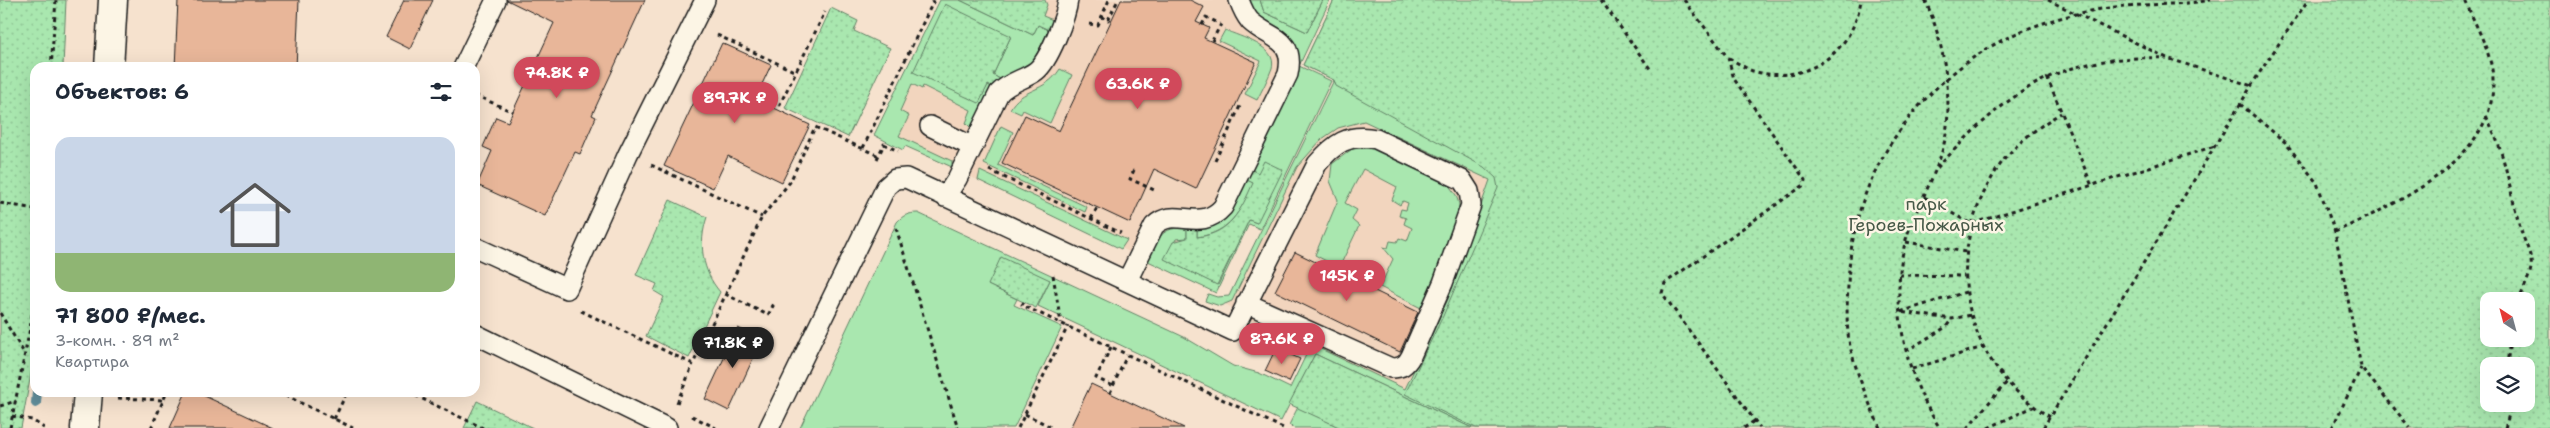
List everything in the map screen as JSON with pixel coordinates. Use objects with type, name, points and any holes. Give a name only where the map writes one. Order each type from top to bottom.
[{"type":"street","points":[[109,62],[113,0]]},
{"type":"street","points":[[85,428],[88,397]]},
{"type":"lane","points":[[466,62],[496,0]]},
{"type":"lane","points":[[480,249],[567,289],[628,154],[705,0]]},
{"type":"lane","points":[[946,197],[957,180],[999,93],[1009,83],[1028,76],[1042,65],[1061,25],[1068,0]]},
{"type":"lane","points":[[1127,281],[1154,226],[1159,220],[1165,217],[1202,221],[1215,215],[1223,207],[1288,74],[1289,63],[1285,47],[1275,36],[1252,22],[1245,14],[1239,0]]},
{"type":"lane","points":[[930,126],[973,147]]},
{"type":"lane","points":[[770,428],[886,187],[895,179],[906,178],[1233,331],[1246,303],[1317,164],[1328,151],[1345,140],[1361,136],[1376,139],[1462,180],[1469,191],[1471,205],[1442,283],[1411,356],[1407,363],[1400,368],[1391,368],[1246,303]]},
{"type":"lane","points":[[480,336],[667,428]]},
{"type":"path","points":[[51,62],[56,0]]},
{"type":"path","points":[[863,148],[934,0]]},
{"type":"path","points":[[1083,24],[1098,25],[1109,0]]},
{"type":"path","points":[[1600,0],[1651,70]]},
{"type":"path","points":[[1684,0],[1728,58],[1734,78],[1802,172],[1805,180],[1804,185],[1665,283],[1662,293],[1760,428]]},
{"type":"path","points":[[1728,58],[1752,71],[1778,75],[1804,71],[1828,59],[1847,40],[1859,16],[1861,0]]},
{"type":"path","points":[[1925,0],[1936,22],[1946,79],[1944,143],[1936,170],[1906,242],[1900,275],[1900,312],[1906,351],[1912,369],[1931,415],[1940,428]]},
{"type":"path","points":[[2048,0],[2167,58],[2252,86]]},
{"type":"path","points":[[1880,428],[1864,391],[1850,345],[1846,309],[1848,265],[1856,221],[1867,189],[1882,157],[1910,117],[1946,79],[1979,54],[2031,27],[2075,14],[2124,6],[2187,4],[2211,0]]},
{"type":"path","points":[[2043,428],[2240,104],[2308,0]]},
{"type":"path","points":[[2335,232],[2401,199],[2439,175],[2462,154],[2479,133],[2486,116],[2493,83],[2491,68],[2465,0]]},
{"type":"path","points":[[1101,16],[1108,20],[1117,3]]},
{"type":"path","points":[[779,106],[825,12]]},
{"type":"path","points":[[1202,25],[1206,17],[1218,23]]},
{"type":"path","points":[[715,34],[796,72]]},
{"type":"path","points":[[1936,170],[2006,100],[2047,77],[2122,58],[2167,58]]},
{"type":"path","points":[[2047,77],[2092,186]]},
{"type":"path","points":[[480,96],[513,112]]},
{"type":"path","points":[[2240,104],[2285,142],[2317,183],[2335,232],[2362,367],[2410,428]]},
{"type":"path","points":[[1236,113],[1240,106]]},
{"type":"path","points":[[2050,417],[2033,407],[2007,382],[1983,347],[1971,315],[1964,276],[1971,224],[1982,196],[2001,163],[2027,137],[2061,113]]},
{"type":"path","points":[[2486,116],[2504,157],[2520,227],[2530,259],[2530,270],[2522,292]]},
{"type":"path","points":[[675,408],[725,294],[762,216],[790,182],[816,127],[879,156]]},
{"type":"path","points":[[874,165],[884,144],[900,152]]},
{"type":"path","points":[[1924,197],[1971,224],[2215,146]]},
{"type":"path","points":[[649,164],[762,216]]},
{"type":"path","points":[[980,166],[1123,234]]},
{"type":"path","points":[[1134,170],[1130,179],[1163,194]]},
{"type":"path","points":[[1150,198],[1154,190]]},
{"type":"path","points":[[0,203],[30,208]]},
{"type":"path","points":[[1091,219],[1097,208]]},
{"type":"path","points":[[890,230],[894,221],[958,428]]},
{"type":"path","points":[[1906,242],[1966,252]]},
{"type":"path","points":[[1060,276],[1052,272],[1056,284],[1061,323]]},
{"type":"path","points":[[1900,275],[1964,276]]},
{"type":"path","points":[[567,289],[580,310],[694,364]]},
{"type":"path","points":[[1900,312],[1966,292]]},
{"type":"path","points":[[725,294],[768,315],[773,306],[770,304]]},
{"type":"path","points":[[1024,302],[1022,305],[1283,428]]},
{"type":"path","points":[[1900,312],[1952,318],[1971,315]]},
{"type":"path","points":[[0,313],[25,354]]},
{"type":"path","points":[[1906,351],[1946,326],[1952,318]]},
{"type":"path","points":[[10,428],[30,321]]},
{"type":"path","points":[[1018,428],[1068,326]]},
{"type":"path","points":[[1111,347],[1096,378],[1113,386]]},
{"type":"path","points":[[1912,369],[1983,347]]},
{"type":"path","points":[[1110,393],[1127,355]]},
{"type":"path","points":[[2332,428],[2362,367]]},
{"type":"path","points":[[1967,428],[2007,382]]},
{"type":"path","points":[[151,428],[165,397]]},
{"type":"path","points":[[288,397],[353,428]]},
{"type":"path","points":[[334,419],[345,397]]},
{"type":"path","points":[[418,397],[483,428]]},
{"type":"path","points":[[115,398],[164,400]]},
{"type":"path","points":[[0,406],[16,401]]},
{"type":"path","points":[[1988,428],[2033,407]]},
{"type":"path","points":[[2505,428],[2510,412]]},
{"type":"path","points":[[1025,414],[1053,428]]},
{"type":"path","points":[[12,416],[32,420],[44,428]]},
{"type":"path","points":[[1744,428],[1754,421]]},
{"type":"path","points":[[1754,421],[1754,428]]},
{"type":"shaded area","points":[[941,0],[1330,0],[1299,66],[1331,81],[1260,229],[1249,224],[1216,293],[878,133]]},
{"type":"shaded area","points":[[1334,80],[1484,167],[1498,188],[1405,394],[1266,331],[1242,313],[1225,304]]},
{"type":"green space","points":[[0,0],[66,0],[63,62],[30,62],[30,379],[21,428],[0,428]]},
{"type":"green space","points":[[940,0],[960,0],[1033,35],[1038,25],[1049,30],[1032,63],[1000,79],[993,75],[1011,36],[979,102],[988,85],[992,87],[974,125],[970,127],[966,123],[971,110],[923,86],[922,89],[912,84],[900,111],[909,116],[899,136],[952,161],[952,167],[905,146],[903,150],[874,135]]},
{"type":"green space","points":[[960,0],[1045,0],[1047,5],[1043,16],[1053,20],[1049,30],[1038,25],[1033,35]]},
{"type":"green space","points":[[1248,0],[1260,0],[1264,12],[1307,32],[1323,0],[1330,0],[1299,66],[1331,81],[1260,229],[1249,224],[1216,293],[1148,261],[1153,247],[1161,236],[1172,229],[1187,229],[1187,238],[1176,239],[1165,259],[1218,285],[1249,220],[1257,223],[1258,173],[1252,170],[1296,78],[1290,39],[1280,28],[1255,13]]},
{"type":"green space","points":[[1260,0],[1323,0],[1307,32],[1264,12]]},
{"type":"green space","points":[[1334,0],[1733,428],[1472,428],[1315,354],[1281,421],[1038,306],[1050,280],[988,285],[1017,299],[1014,305],[1062,327],[1014,428],[800,428],[897,222],[904,216],[915,213],[1184,337],[1233,366],[1259,373],[1290,388],[1306,355],[1286,345],[1287,342],[1275,336],[1278,333],[1287,333],[1405,389],[1448,299],[1490,180],[1364,121],[1338,128],[1322,139],[1297,167],[1232,301],[1220,306],[1205,301],[1208,294],[1217,297],[1229,296],[1334,80],[1303,65]]},
{"type":"green space","name":"парк Героев-Пожарных","points":[[1334,0],[2550,0],[2550,428],[1476,428],[1405,394],[1443,316],[1498,188],[1496,178],[1484,167],[1336,86],[1334,80],[1303,65]]},
{"type":"green space","points":[[945,4],[1011,36],[993,75],[1000,79],[992,87],[988,85],[979,103],[913,72]]},
{"type":"green space","points":[[831,8],[858,21],[854,31],[890,48],[848,137],[785,108]]},
{"type":"green space","points":[[1225,30],[1264,48],[1272,60],[1272,68],[1257,100],[1245,94],[1261,61],[1219,41]]},
{"type":"green space","points":[[1060,69],[1072,75],[1050,123],[1023,110],[1021,114],[1010,109],[1020,97],[1040,87],[1054,77]]},
{"type":"green space","points":[[1001,126],[1013,132],[998,165],[1087,207],[1085,212],[984,164]]},
{"type":"green space","points":[[1369,146],[1445,180],[1456,195],[1459,204],[1458,217],[1423,309],[1380,287],[1393,259],[1383,247],[1388,248],[1390,241],[1397,242],[1399,238],[1407,241],[1412,228],[1404,224],[1406,218],[1399,216],[1401,209],[1406,210],[1408,203],[1403,201],[1400,205],[1392,200],[1397,187],[1363,169],[1345,203],[1357,210],[1352,220],[1359,226],[1339,268],[1315,255],[1338,200],[1330,181],[1332,164],[1352,149]]},
{"type":"green space","points":[[1264,161],[1283,170],[1257,223],[1249,220],[1217,285],[1164,259],[1173,242],[1187,238],[1187,229],[1197,230],[1197,237],[1208,235],[1226,226],[1239,211],[1249,193],[1253,183],[1247,180],[1252,170],[1258,173]]},
{"type":"green space","points":[[980,171],[1127,240],[1121,249],[978,180]]},
{"type":"green space","points":[[1247,180],[1254,183],[1233,219],[1218,231],[1197,237],[1197,230],[1217,224],[1230,213]]},
{"type":"green space","points":[[670,200],[707,217],[702,247],[703,257],[709,275],[720,292],[689,358],[646,336],[664,297],[654,291],[657,284],[636,275]]},
{"type":"green space","points":[[1001,257],[1050,280],[1036,308],[988,285]]},
{"type":"green space","points":[[1315,354],[1472,428],[1341,428],[1289,404]]},
{"type":"green space","points":[[477,401],[533,428],[464,428]]},
{"type":"green space","points":[[1298,407],[1341,428],[1294,428],[1289,425]]},
{"type":"building","points":[[178,0],[299,0],[296,62],[175,62]]},
{"type":"building","points":[[404,0],[433,0],[410,49],[386,37]]},
{"type":"building","points":[[507,0],[645,0],[592,115],[596,117],[580,154],[575,152],[545,216],[480,186],[480,178],[492,151],[483,147],[496,117],[508,122],[554,23]]},
{"type":"building","points":[[1121,0],[1190,0],[1204,7],[1196,22],[1209,28],[1204,38],[1256,62],[1196,189],[1154,169],[1130,223],[1002,163],[1025,115],[1059,131]]},
{"type":"building","points":[[722,43],[771,65],[755,99],[810,125],[782,182],[728,156],[713,188],[664,166]]},
{"type":"building","points":[[1295,252],[1418,312],[1400,352],[1275,291]]},
{"type":"building","points":[[738,328],[762,339],[729,411],[705,399]]},
{"type":"building","points":[[1276,348],[1300,359],[1289,382],[1265,371]]},
{"type":"building","points":[[1091,384],[1110,393],[1184,428],[1070,428]]},
{"type":"building","points":[[184,397],[207,397],[273,428],[170,428]]},
{"type":"waterway","points":[[36,403],[37,397]]}]
